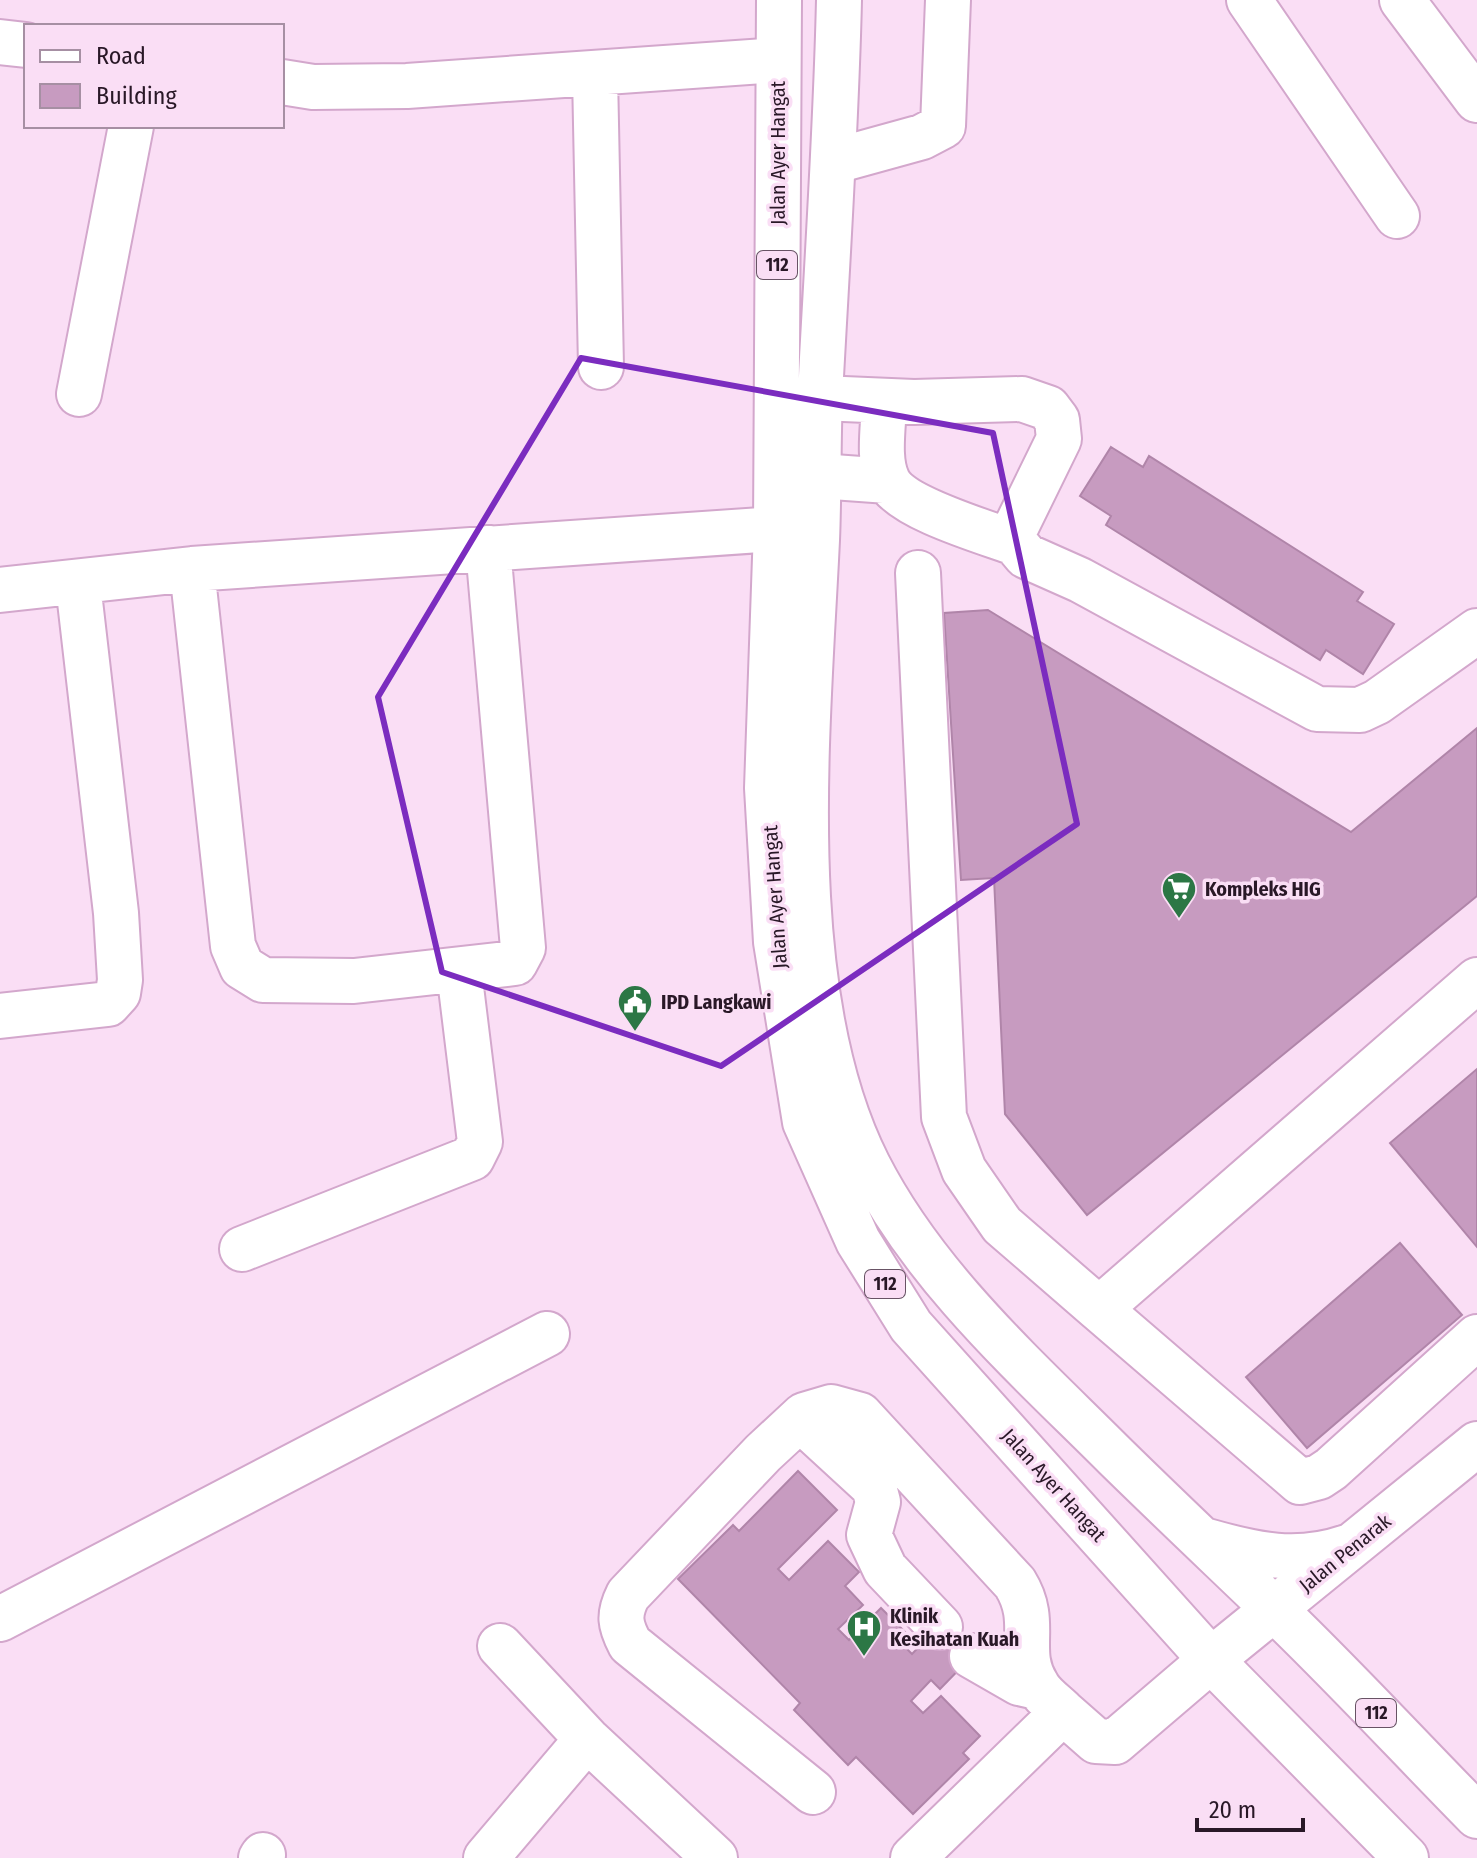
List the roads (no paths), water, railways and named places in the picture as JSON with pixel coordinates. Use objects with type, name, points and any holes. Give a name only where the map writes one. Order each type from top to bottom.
[{"type":"main road","name":"Jalan Ayer Hangat","points":[[779,0],[778,60],[796,531],[810,684],[807,875],[820,1021],[842,1107],[869,1168],[963,1301],[1197,1538],[1338,1673],[1477,1816]]},
{"type":"main road","name":"Jalan Ayer Hangat","points":[[839,0],[835,161],[820,398],[819,476],[796,531],[767,788],[776,942],[805,1122],[858,1241],[911,1326],[1211,1660],[1406,1858]]},
{"type":"main road","points":[[835,161],[922,137],[943,126],[948,0]]},
{"type":"main road","points":[[1249,0],[1397,216]]},
{"type":"main road","points":[[1402,0],[1477,100]]},
{"type":"main road","points":[[0,42],[24,45]]},
{"type":"main road","points":[[284,82],[313,87],[407,86],[778,60]]},
{"type":"main road","points":[[595,75],[601,367]]},
{"type":"main road","points":[[79,394],[131,128]]},
{"type":"main road","points":[[820,398],[884,401],[1022,399],[1048,408],[1057,420],[1059,439],[1014,531],[1015,543]]},
{"type":"main road","points":[[884,401],[883,457],[888,481],[897,492],[933,514],[1015,543],[1026,556],[1080,580],[1317,709],[1360,710],[1477,631]]},
{"type":"main road","points":[[819,476],[888,481]]},
{"type":"main road","points":[[0,590],[78,584],[192,569],[796,531]]},
{"type":"main road","points":[[192,569],[233,946],[242,967],[263,980],[354,981],[515,963],[523,948],[488,548]]},
{"type":"main road","points":[[918,573],[944,1117],[964,1170],[1002,1225],[1300,1482],[1319,1477],[1331,1469],[1477,1337]]},
{"type":"main road","points":[[0,1016],[108,1004],[118,993],[116,913],[78,584]]},
{"type":"main road","points":[[242,1249],[472,1158],[480,1142],[459,971]]},
{"type":"main road","points":[[1099,1309],[1477,980]]},
{"type":"main road","points":[[0,1619],[547,1334]]},
{"type":"main road","points":[[813,1792],[630,1644],[620,1623],[621,1609],[628,1595],[763,1453],[800,1419],[831,1407],[860,1415],[1015,1583],[1027,1602],[1026,1659],[1050,1699]]},
{"type":"main road","points":[[800,1419],[874,1487],[878,1502],[869,1535],[879,1558],[885,1569],[940,1627]]},
{"type":"main road","name":"Jalan Penarak","points":[[1050,1699],[1096,1741],[1115,1742],[1477,1444]]},
{"type":"main road","points":[[1197,1538],[1262,1557],[1294,1558],[1356,1544]]},
{"type":"main road","points":[[1338,1673],[1326,1647],[1324,1617],[1330,1596],[1356,1544]]},
{"type":"main road","points":[[500,1646],[587,1739],[715,1858]]},
{"type":"main road","points":[[972,1656],[1050,1699]]},
{"type":"main road","points":[[913,1858],[1050,1699]]},
{"type":"main road","points":[[486,1858],[587,1739]]},
{"type":"place","name":"Kompleks HIG","points":[[1179,920]]},
{"type":"place","name":"IPD Langkawi","points":[[635,1033]]},
{"type":"place","name":"Klinik Kesihatan Kuah","points":[[864,1658]]}]
